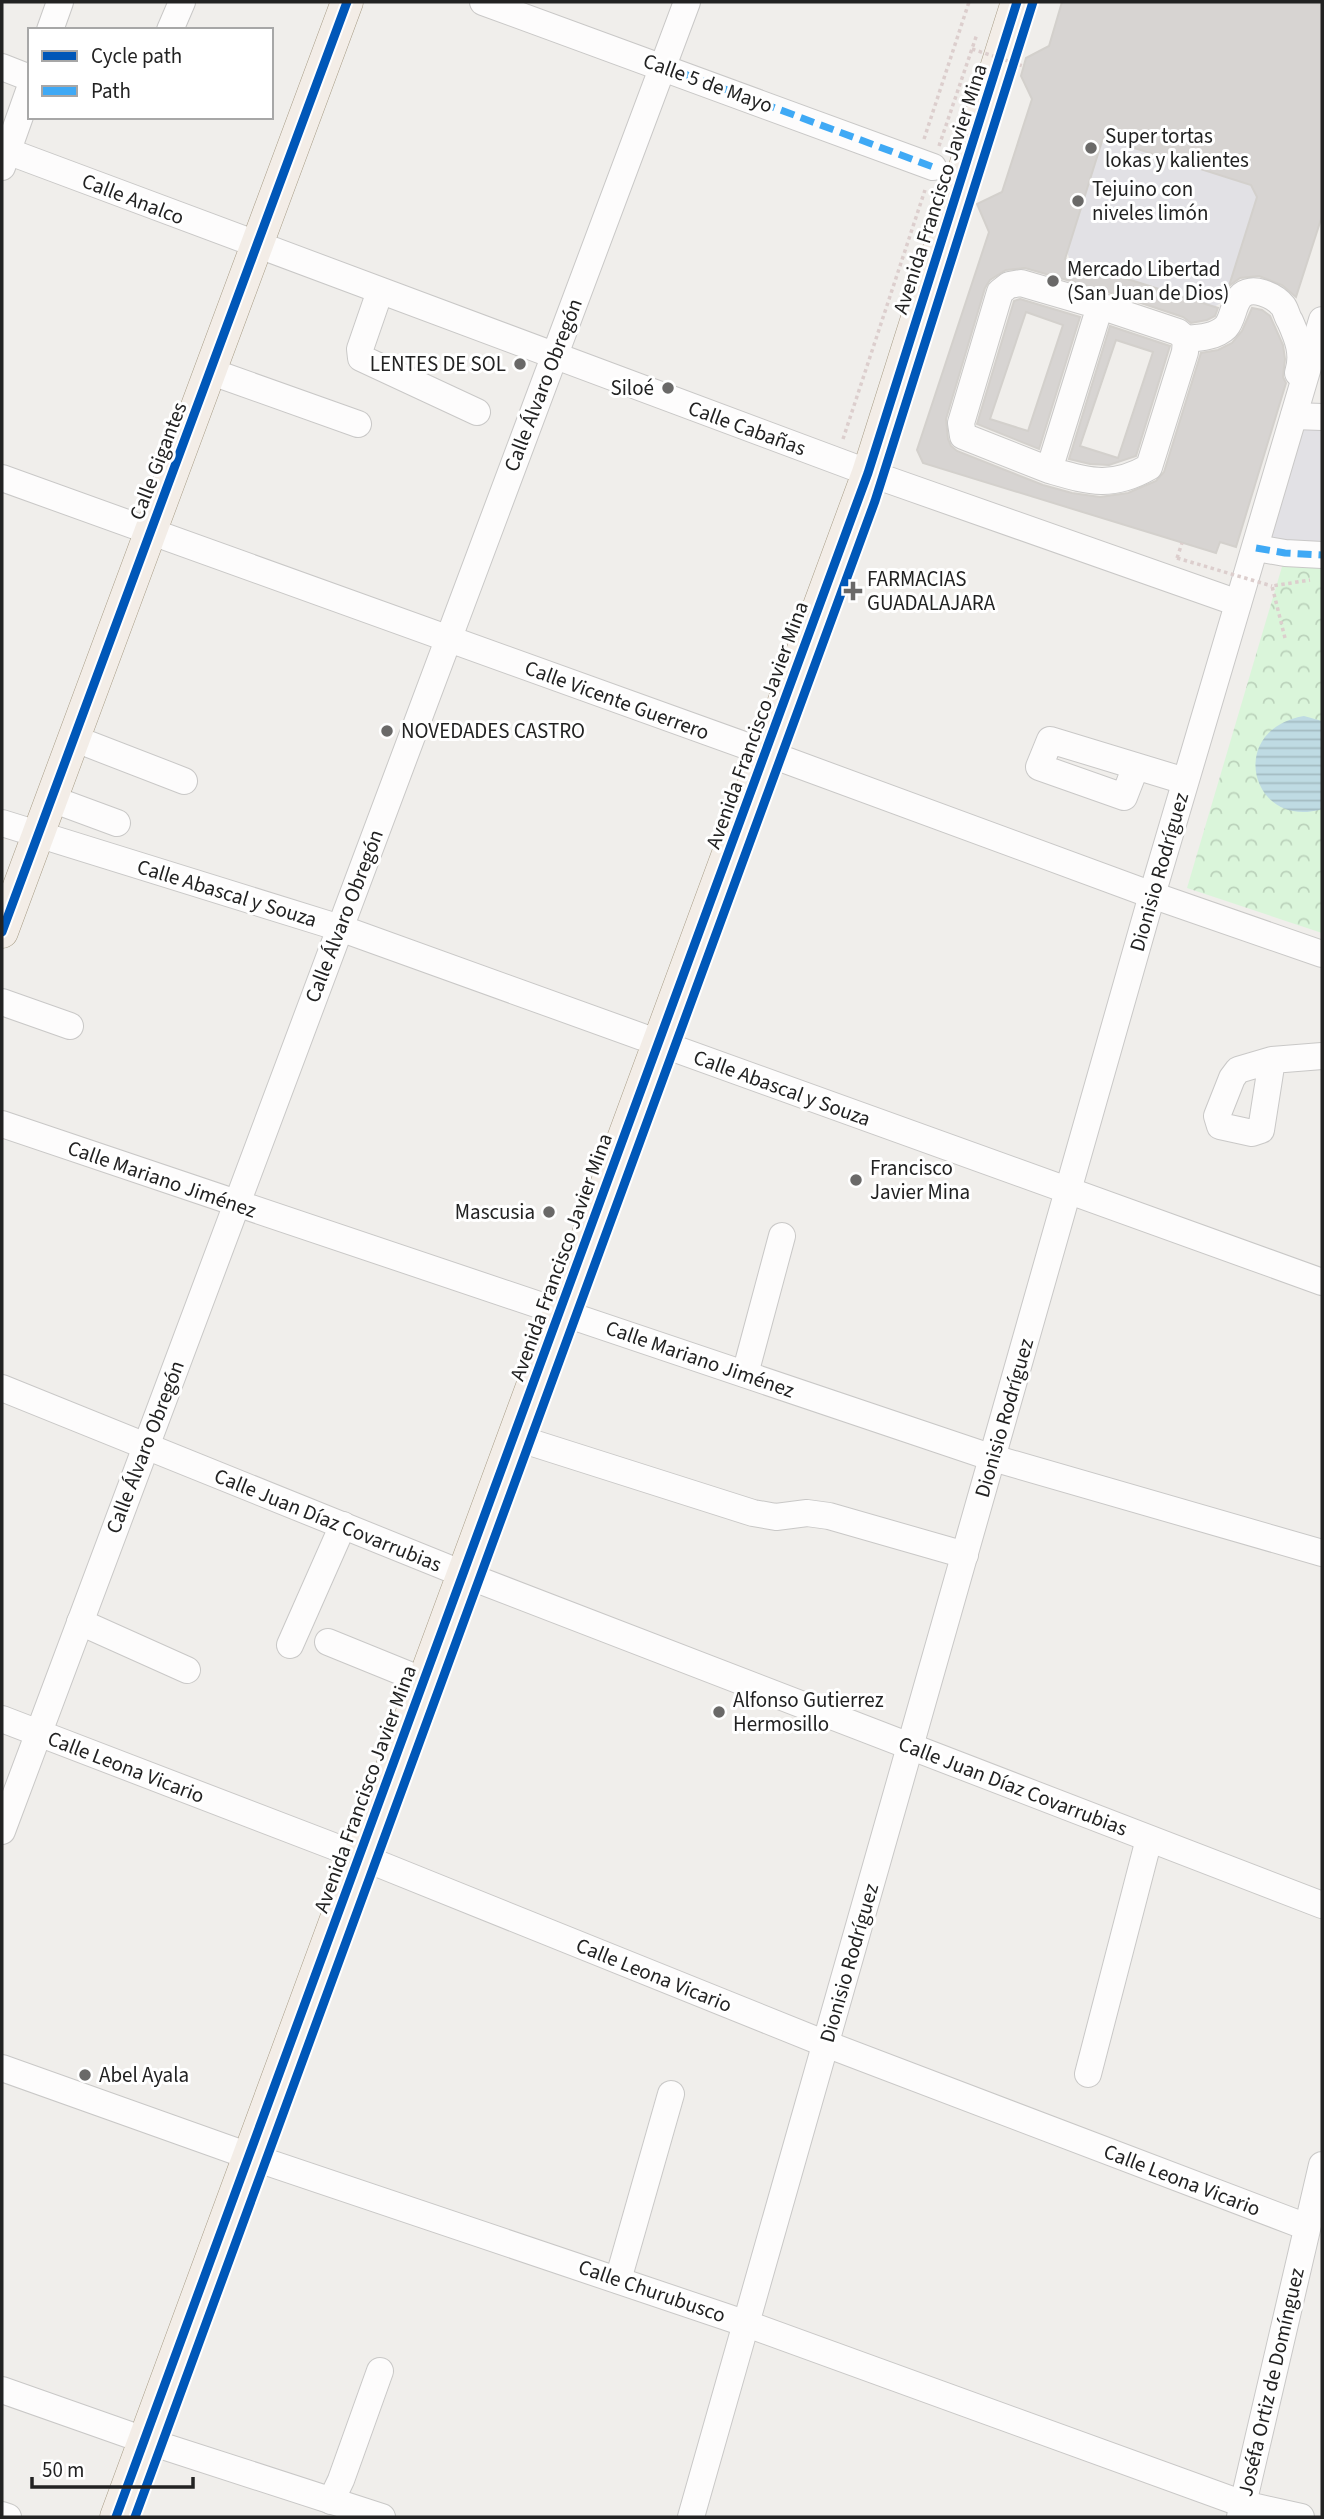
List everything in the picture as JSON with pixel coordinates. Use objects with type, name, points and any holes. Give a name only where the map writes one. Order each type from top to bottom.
[{"type":"main road","name":"Calle Gigantes","points":[[2,932],[348,2]]},
{"type":"main road","name":"Avenida Francisco Javier Mina","points":[[116,2517],[868,472],[1017,2]]},
{"type":"street","points":[[51,28],[60,2]]},
{"type":"street","points":[[171,28],[181,2]]},
{"type":"street","name":"Calle 5 de Mayo","points":[[483,2],[550,13],[663,66],[925,164]]},
{"type":"street","name":"Calle Álvaro Obregón","points":[[2,1831],[687,2]]},
{"type":"street","points":[[2,68],[28,77]]},
{"type":"street","points":[[5,159],[28,94]]},
{"type":"street","name":"Calle Analco","points":[[5,159],[258,246]]},
{"type":"street","name":"Calle Cabañas","points":[[258,246],[835,461],[1238,603]]},
{"type":"street","points":[[1021,283],[1100,306],[1178,332],[1185,339],[1185,352],[1150,467],[1118,481],[1095,483],[1049,470],[963,436],[961,423],[1000,292],[1009,285],[1021,283]]},
{"type":"street","points":[[380,291],[360,349],[362,358],[477,412]]},
{"type":"street","points":[[1185,339],[1217,333],[1227,326],[1240,297],[1247,293],[1256,292],[1271,296],[1282,306],[1298,339],[1301,362],[1280,431],[1284,452]]},
{"type":"street","points":[[1049,470],[1100,306]]},
{"type":"street","name":"Dionisio Rodríguez","points":[[691,2517],[1152,895],[1322,320]]},
{"type":"street","points":[[212,372],[358,425]]},
{"type":"street","points":[[1294,416],[1322,417]]},
{"type":"street","name":"Calle Vicente Guerrero","points":[[2,478],[1152,895],[1322,954]]},
{"type":"street","points":[[1256,548],[1322,555]]},
{"type":"street","points":[[74,738],[184,781]]},
{"type":"street","points":[[1136,766],[1185,781]]},
{"type":"street","points":[[52,799],[117,824]]},
{"type":"street","name":"Calle Abascal y Souza","points":[[2,823],[340,928],[1322,1282]]},
{"type":"street","points":[[2,1002],[70,1026]]},
{"type":"street","points":[[1272,1060],[1322,1056]]},
{"type":"street","name":"Calle Mariano Jiménez","points":[[2,1124],[993,1458],[1322,1553]]},
{"type":"street","points":[[745,1374],[782,1236]]},
{"type":"street","name":"Calle Juan Díaz Covarrubias","points":[[2,1388],[463,1574],[1322,1905]]},
{"type":"street","points":[[513,1437],[753,1513],[776,1517],[807,1513],[829,1516],[965,1555]]},
{"type":"street","points":[[290,1645],[343,1525]]},
{"type":"street","points":[[80,1622],[187,1671]]},
{"type":"street","points":[[328,1642],[424,1681]]},
{"type":"street","name":"Calle Leona Vicario","points":[[2,1719],[359,1856],[825,2044],[1314,2211]]},
{"type":"street","points":[[1088,2074],[1149,1839]]},
{"type":"street","name":"Calle Churubusco","points":[[2,2068],[249,2156],[747,2324],[1241,2511],[1301,2517]]},
{"type":"street","points":[[618,2280],[671,2094]]},
{"type":"street","name":"Joséfa Ortiz de Domínguez","points":[[1241,2511],[1314,2211],[1322,2165]]},
{"type":"street","points":[[331,2501],[380,2371]]},
{"type":"street","points":[[2,2390],[144,2440],[382,2517]]},
{"type":"street","points":[[2,2515],[8,2517]]},
{"type":"path","points":[[835,461],[925,164],[970,2]]},
{"type":"path","points":[[925,164],[980,25]]},
{"type":"path","points":[[972,49],[1024,65]]},
{"type":"path","points":[[1010,76],[1017,51]]},
{"type":"path","points":[[1182,543],[1177,558],[1272,586],[1310,580]]},
{"type":"path","points":[[1272,586],[1285,638]]},
{"type":"green space","points":[[1284,560],[1322,562],[1322,933],[1187,888]]},
{"type":"shaded area","points":[[1110,140],[1251,185],[1257,197],[1224,301],[1214,307],[1070,261],[1067,251],[1101,144]]},
{"type":"shaded area","points":[[1322,427],[1320,550],[1270,544],[1294,430]]},
{"type":"water","points":[[1304,716],[1322,721],[1322,809],[1298,812],[1278,806],[1264,793],[1257,776],[1256,757],[1263,740],[1279,725]]},
{"type":"building","name":"Mercado Libertad (San Juan de Dios)","points":[[1062,2],[1322,2],[1322,216],[1296,297],[1282,285],[1259,276],[1240,278],[1229,286],[1257,197],[1251,185],[1103,138],[1065,259],[1218,308],[1215,316],[1191,323],[1183,317],[1105,291],[1025,268],[1006,270],[990,280],[985,288],[946,419],[948,439],[957,451],[1043,485],[1072,493],[1100,497],[1128,493],[1156,481],[1164,472],[1201,353],[1218,350],[1232,343],[1242,331],[1252,308],[1262,310],[1270,316],[1283,345],[1283,377],[1286,383],[1236,547],[1220,542],[1216,553],[923,463],[917,450],[989,232],[977,204],[1002,192],[1032,99],[1021,76],[1026,58],[1049,46]]},
{"type":"building","points":[[1020,299],[1080,317],[1039,449],[977,424],[1014,301]],"holes":[[[1026,312],[1063,325],[1028,431],[990,419]]]},
{"type":"building","points":[[1110,326],[1170,346],[1136,456],[1109,465],[1069,459]],"holes":[[[1116,340],[1153,352],[1118,458],[1080,446]]]},
{"type":"marked path","points":[[663,66],[933,167]]},
{"type":"marked path","points":[[1256,548],[1322,555]]},
{"type":"cycle path","points":[[2,932],[347,2]]},
{"type":"cycle path","points":[[116,2517],[868,473],[1017,2]]},
{"type":"cycle path","points":[[135,2517],[875,501],[1033,2]]},
{"type":"place","name":"Super tortas lokas y kalientes","points":[[1091,148]]},
{"type":"place","name":"Tejuino con niveles limón","points":[[1078,201]]},
{"type":"place","name":"Mercado Libertad (San Juan de Dios)","points":[[1053,281]]},
{"type":"place","name":"LENTES DE SOL","points":[[520,364]]},
{"type":"place","name":"Siloé","points":[[668,388]]},
{"type":"place","name":"FARMACIAS GUADALAJARA","points":[[853,591]]},
{"type":"place","name":"NOVEDADES CASTRO","points":[[387,731]]},
{"type":"place","name":"Francisco Javier Mina","points":[[856,1180]]},
{"type":"place","name":"Mascusia","points":[[549,1212]]},
{"type":"place","name":"Alfonso Gutierrez Hermosillo","points":[[719,1712]]},
{"type":"place","name":"Abel Ayala","points":[[85,2075]]}]
